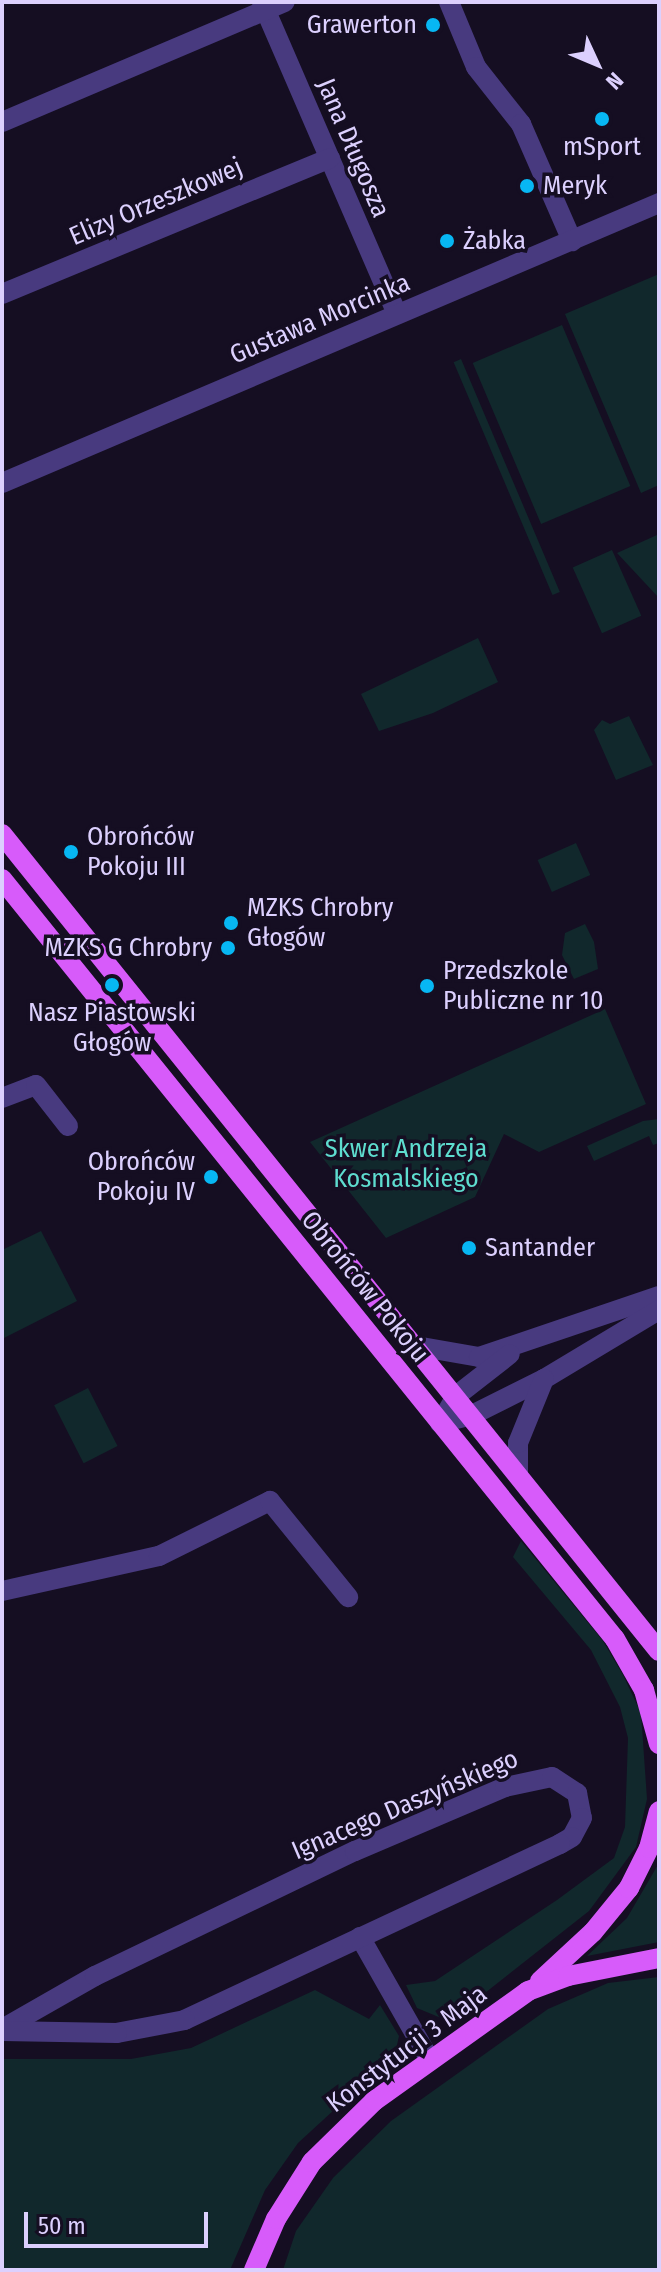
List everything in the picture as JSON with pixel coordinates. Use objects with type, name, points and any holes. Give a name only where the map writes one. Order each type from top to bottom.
[{"type":"main road","name":"Obrońców Pokoju","points":[[2,834],[659,1651]]},
{"type":"main road","name":"Obrońców Pokoju","points":[[2,879],[630,1660],[648,1700],[659,1744]]},
{"type":"main road","points":[[528,1991],[577,1949],[620,1900],[649,1848],[659,1811]]},
{"type":"main road","name":"Konstytucji 3 Maja","points":[[254,2270],[276,2219],[312,2162],[354,2119],[430,2060],[528,1991],[568,1976],[659,1958]]},
{"type":"street","points":[[2,122],[264,6],[285,2]]},
{"type":"street","points":[[449,2],[476,67],[521,124],[572,241]]},
{"type":"street","name":"Jana Długosza","points":[[264,6],[397,314]]},
{"type":"street","name":"Elizy Orzeszkowej","points":[[2,294],[330,158]]},
{"type":"street","name":"Gustawa Morcinka","points":[[2,483],[659,203]]},
{"type":"street","points":[[2,1098],[36,1085],[68,1126]]},
{"type":"street","points":[[416,1346],[479,1357],[519,1347],[659,1296]]},
{"type":"street","points":[[440,1423],[472,1415],[544,1379],[659,1310]]},
{"type":"street","points":[[440,1423],[456,1396],[519,1347]]},
{"type":"street","points":[[518,1475],[518,1443],[544,1379]]},
{"type":"street","points":[[2,1591],[159,1556],[270,1501],[348,1597]]},
{"type":"street","name":"Ignacego Daszyńskiego","points":[[552,1777],[577,1793],[582,1818],[572,1837],[185,2020],[146,2031],[60,2035],[2,2030],[95,1976],[355,1851],[505,1787],[552,1777]]},
{"type":"street","points":[[360,1937],[430,2060]]},
{"type":"green space","points":[[659,274],[659,485],[641,493],[565,314]]},
{"type":"green space","points":[[562,325],[630,486],[541,524],[473,363]]},
{"type":"green space","points":[[461,359],[560,592],[552,595],[454,362]]},
{"type":"green space","points":[[657,535],[659,590],[659,598],[617,553]]},
{"type":"green space","points":[[612,550],[641,616],[602,633],[573,567]]},
{"type":"green space","points":[[478,638],[498,682],[433,713],[379,731],[361,694]]},
{"type":"green space","points":[[629,716],[653,765],[616,780],[594,730],[602,720],[610,724]]},
{"type":"green space","points":[[576,843],[590,875],[552,892],[538,860]]},
{"type":"green space","points":[[585,924],[594,942],[598,969],[574,979],[562,955],[565,933]]},
{"type":"green space","name":"Skwer Andrzeja Kosmalskiego","points":[[605,1009],[646,1104],[539,1152],[504,1134],[475,1197],[386,1238],[310,1142]]},
{"type":"green space","points":[[659,1119],[659,1143],[653,1145],[649,1136],[594,1161],[587,1146],[643,1121]]},
{"type":"green space","points":[[41,1231],[77,1301],[2,1339],[2,1250]]},
{"type":"green space","points":[[88,1388],[118,1446],[84,1463],[54,1405]]},
{"type":"green space","points":[[521,1541],[603,1641],[623,1675],[641,1713],[647,1799],[636,1847],[589,1911],[457,2015],[441,2018],[417,2008],[406,1985],[435,1981],[557,1900],[614,1858],[625,1827],[628,1738],[620,1707],[591,1650],[513,1557]]},
{"type":"green space","points":[[659,1863],[659,1942],[587,1956],[627,1918]]},
{"type":"green space","points":[[659,1977],[659,2270],[283,2270],[296,2231],[333,2178],[391,2121],[548,2009],[608,1983]]},
{"type":"green space","points":[[315,1990],[369,2019],[380,2005],[399,2036],[395,2054],[298,2143],[265,2190],[230,2270],[2,2270],[2,2059],[131,2059],[191,2048]]},
{"type":"place","name":"Grawerton","points":[[433,25]]},
{"type":"place","name":"mSport","points":[[602,119]]},
{"type":"place","name":"Meryk","points":[[527,186]]},
{"type":"place","name":"Żabka","points":[[447,241]]},
{"type":"place","name":"Obrońców Pokoju III","points":[[71,852]]},
{"type":"place","name":"MZKS Chrobry Głogów","points":[[231,923]]},
{"type":"place","name":"MZKS G Chrobry","points":[[228,948]]},
{"type":"place","name":"Nasz Piastowski Głogów","points":[[112,985]]},
{"type":"place","name":"Przedszkole Publiczne nr 10","points":[[427,986]]},
{"type":"place","name":"Obrońców Pokoju IV","points":[[211,1177]]},
{"type":"place","name":"Santander","points":[[469,1248]]}]
